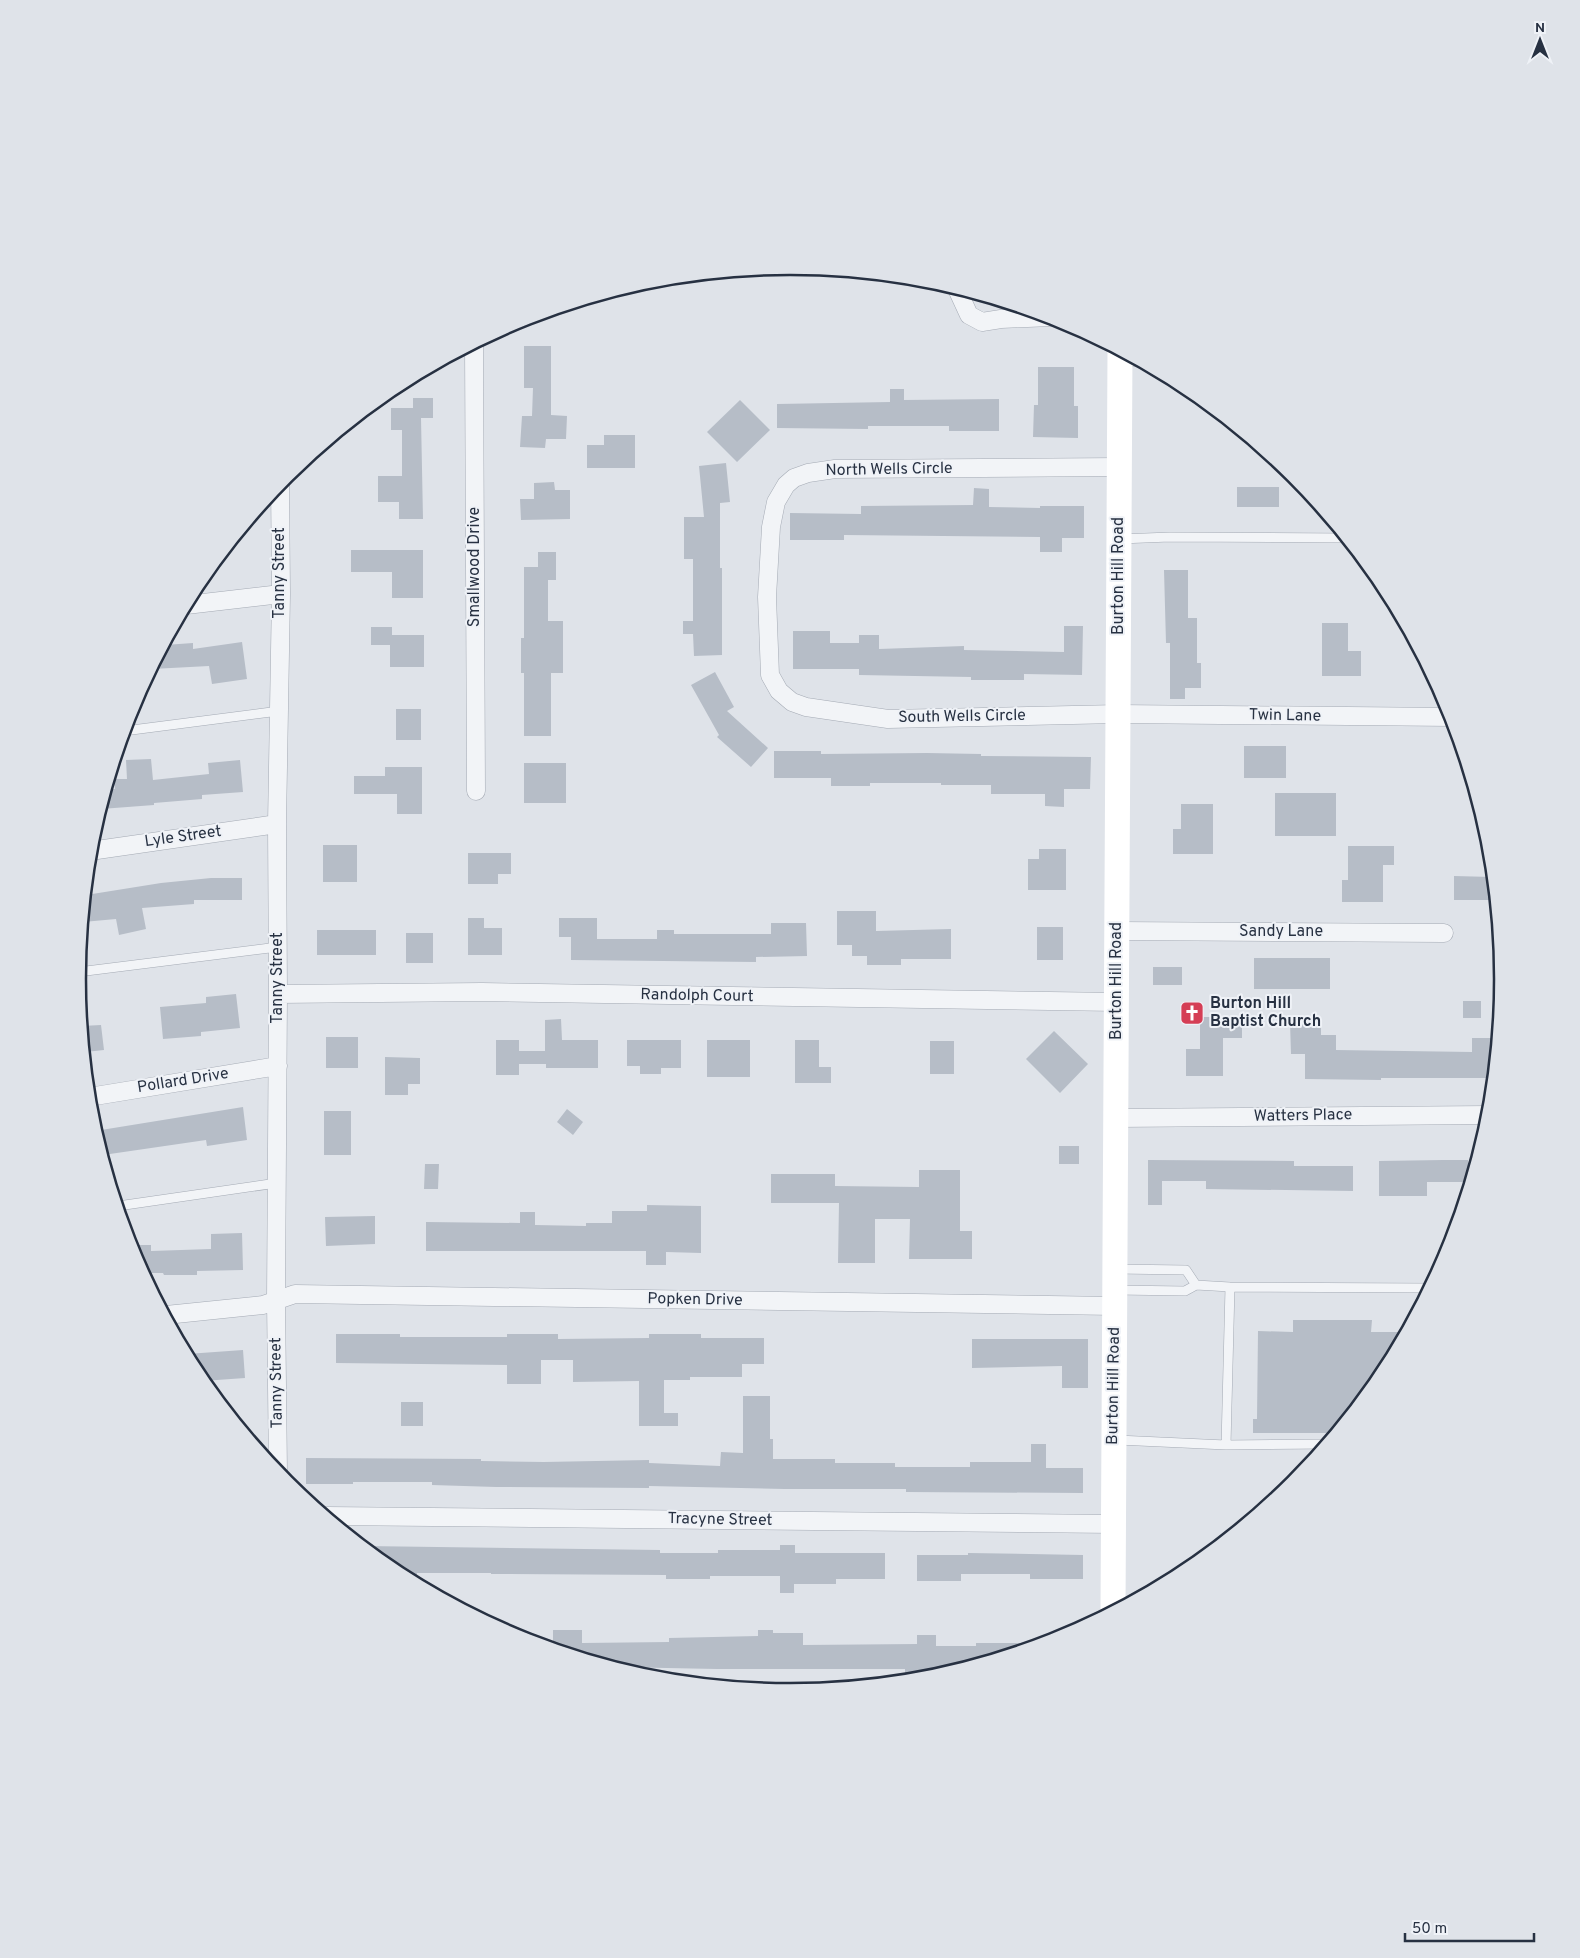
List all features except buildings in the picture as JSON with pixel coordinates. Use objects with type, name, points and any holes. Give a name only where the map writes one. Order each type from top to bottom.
[{"type":"street","points":[[960,296],[969,315],[982,322],[1029,318]]},
{"type":"street","name":"Smallwood Drive","points":[[474,351],[476,791]]},
{"type":"street","name":"Burton Hill Road","points":[[1113,1604],[1119,539],[1120,467],[1127,362]]},
{"type":"street","name":"North Wells Circle","points":[[806,707],[792,702],[779,691],[770,675],[767,597],[770,527],[776,502],[786,485],[794,478],[834,468],[1120,467]]},
{"type":"street","name":"Tanny Street","points":[[278,1461],[276,1300],[278,1066],[277,824],[281,594],[280,494]]},
{"type":"street","points":[[195,604],[281,594]]},
{"type":"street","name":"South Wells Circle","points":[[806,707],[888,719],[1118,714]]},
{"type":"street","name":"Twin Lane","points":[[1118,714],[1443,717]]},
{"type":"street","name":"Lyle Street","points":[[99,850],[277,824]]},
{"type":"street","name":"Sandy Lane","points":[[1117,931],[1444,933]]},
{"type":"street","name":"Randolph Court","points":[[278,994],[482,992],[1117,1002]]},
{"type":"street","name":"Pollard Drive","points":[[96,1096],[278,1066]]},
{"type":"street","name":"Watters Place","points":[[1116,1118],[1480,1115]]},
{"type":"street","name":"Popken Drive","points":[[172,1314],[263,1305],[295,1294],[1115,1288]]},
{"type":"street","name":"Tracyne Street","points":[[336,1516],[1114,1524]]},
{"type":"lane","points":[[1119,539],[1170,537],[1337,538]]},
{"type":"lane","points":[[133,730],[278,711]]},
{"type":"lane","points":[[86,971],[278,947]]},
{"type":"lane","points":[[124,1205],[277,1183]]},
{"type":"lane","points":[[1115,1288],[1186,1270],[1196,1284]]},
{"type":"lane","points":[[1115,1288],[1185,1291],[1196,1284],[1230,1287],[1422,1288]]},
{"type":"lane","points":[[1226,1445],[1230,1287]]},
{"type":"lane","points":[[1113,1440],[1226,1445],[1318,1444]]},
{"type":"place","name":"Burton Hill Baptist Church","points":[[1192,1013]]}]
